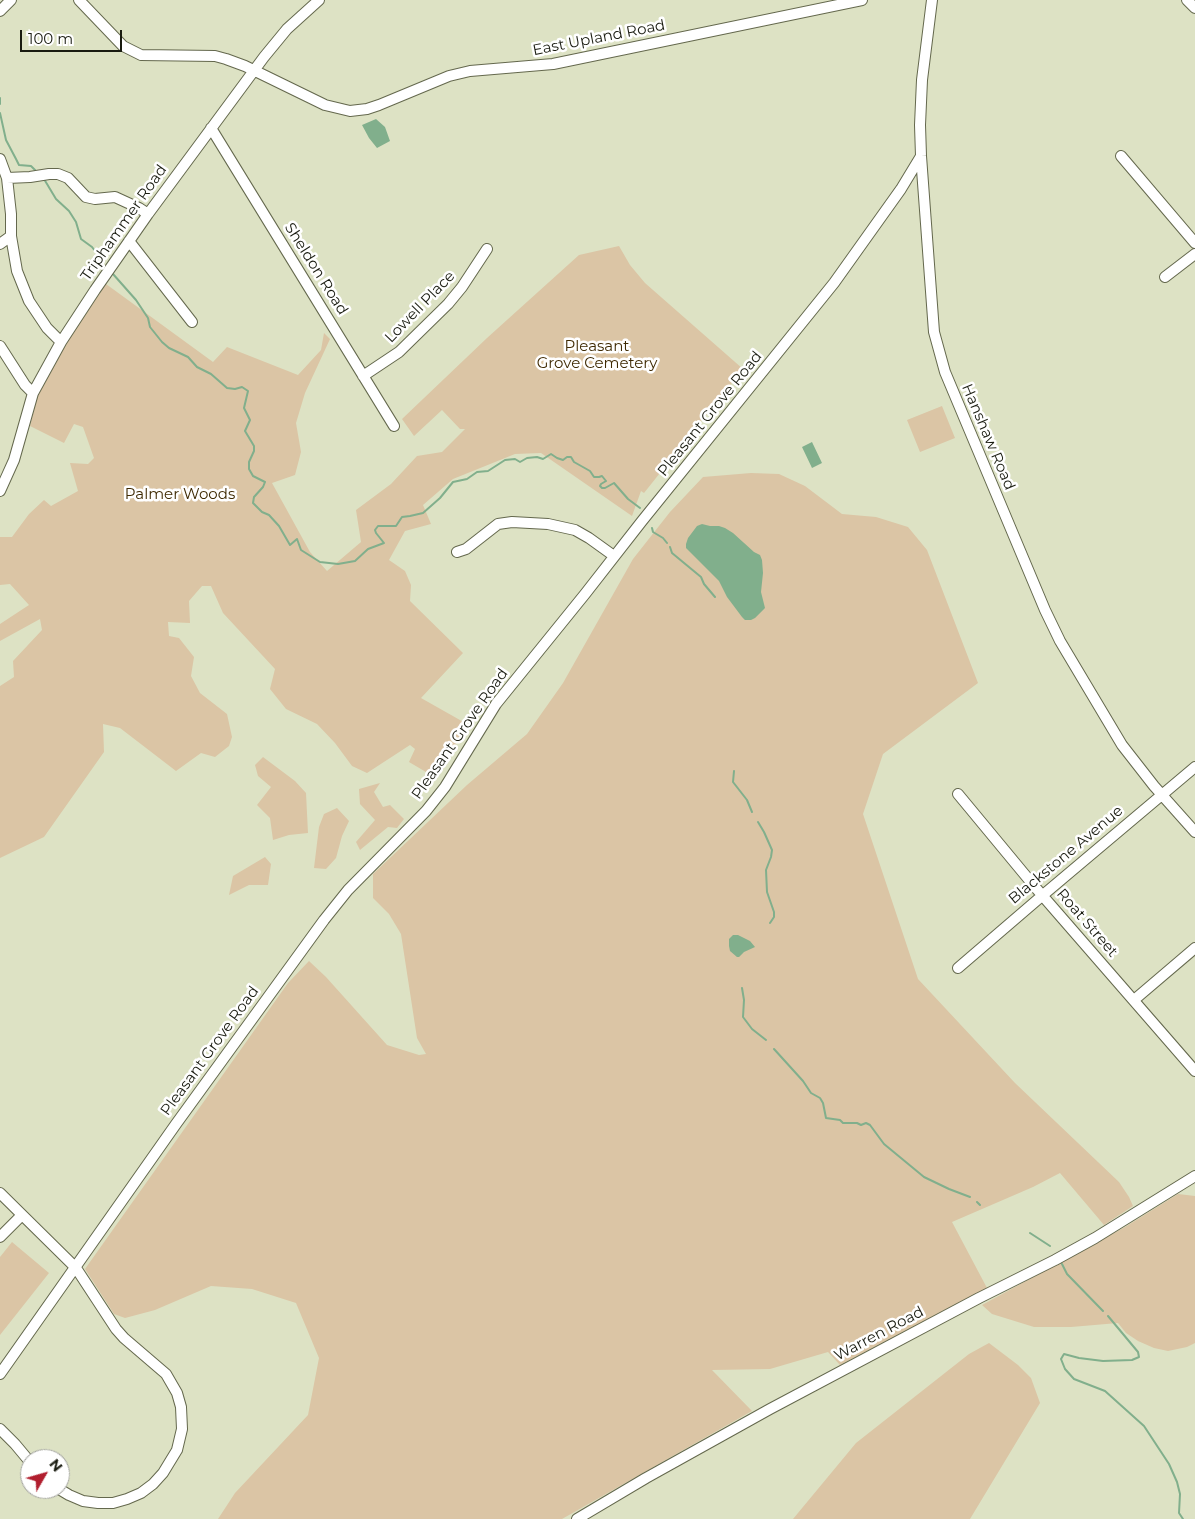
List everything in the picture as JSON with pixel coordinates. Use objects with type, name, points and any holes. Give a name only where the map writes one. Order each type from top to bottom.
[{"type":"street","points":[[0,11],[11,0]]},
{"type":"street","name":"East Upland Road","points":[[79,0],[124,46],[141,55],[215,56],[237,63],[325,105],[344,110],[358,110],[379,105],[449,76],[470,71],[553,64],[862,0]]},
{"type":"street","name":"Triphammer Road","points":[[0,491],[14,460],[33,393],[61,342],[148,214],[254,71],[287,29],[319,0]]},
{"type":"street","name":"Hanshaw Road","points":[[932,0],[922,80],[921,156],[934,332],[945,372],[1045,610],[1060,641],[1122,745],[1195,832]]},
{"type":"street","points":[[1187,0],[1195,8]]},
{"type":"street","name":"Sheldon Road","points":[[211,128],[394,426]]},
{"type":"street","name":"Pleasant Grove Road","points":[[0,1374],[176,1124],[324,920],[348,890],[445,787],[496,704],[817,305],[901,189],[921,156]]},
{"type":"street","points":[[1121,156],[1195,243]]},
{"type":"street","points":[[0,159],[7,178],[11,214],[11,236],[17,271],[29,301],[47,328],[61,342]]},
{"type":"street","points":[[7,178],[58,174],[68,178],[86,197],[95,199],[115,197],[140,208],[148,214]]},
{"type":"street","points":[[901,189],[909,185],[923,185]]},
{"type":"street","points":[[0,244],[11,236]]},
{"type":"street","points":[[129,241],[192,322]]},
{"type":"street","name":"Lowell Place","points":[[363,376],[399,352],[448,304],[462,287],[487,249]]},
{"type":"street","points":[[1165,277],[1195,254]]},
{"type":"street","points":[[0,346],[25,385],[33,393]]},
{"type":"street","points":[[457,552],[466,549],[498,524],[512,522],[548,524],[575,530],[614,556]]},
{"type":"street","name":"Blackstone Avenue","points":[[958,968],[1195,767]]},
{"type":"street","name":"Roat Street","points":[[958,794],[1195,1072]]},
{"type":"street","points":[[1134,1000],[1195,948]]},
{"type":"street","name":"Warren Road","points":[[577,1519],[646,1478],[779,1405],[1095,1238],[1195,1176]]},
{"type":"street","points":[[0,1193],[76,1268],[116,1329],[166,1374],[174,1386],[179,1400],[182,1414],[182,1429],[177,1450],[168,1466],[153,1484],[134,1496],[113,1503],[83,1501],[70,1495]]},
{"type":"street","points":[[0,1237],[22,1215]]},
{"type":"street","points":[[0,1429],[20,1450]]},
{"type":"green space","name":"Palmer Woods","points":[[619,246],[630,265],[645,283],[743,369],[644,493],[641,491],[632,516],[541,453],[515,454],[453,479],[423,505],[431,524],[405,531],[389,560],[405,571],[411,585],[410,601],[463,653],[421,698],[467,724],[446,762],[426,772],[409,762],[415,749],[410,745],[367,773],[352,766],[335,743],[317,724],[286,709],[270,689],[275,669],[223,613],[211,586],[202,586],[189,601],[190,623],[168,622],[169,636],[179,638],[194,657],[191,676],[200,693],[227,714],[232,737],[229,746],[215,757],[201,753],[176,771],[120,728],[103,724],[104,752],[44,837],[0,858],[0,686],[14,677],[13,661],[42,630],[40,619],[0,641],[0,624],[29,605],[10,584],[0,585],[0,537],[12,537],[29,514],[44,500],[51,506],[78,491],[70,463],[88,464],[94,458],[83,427],[74,424],[64,443],[30,426],[42,378],[106,284],[213,362],[227,347],[298,375],[321,350],[324,333],[330,339],[305,393],[296,423],[301,452],[295,475],[272,483],[310,552],[327,571],[361,542],[356,510],[391,484],[417,456],[442,452],[465,429],[460,429],[442,410],[414,436],[402,419],[487,338],[579,255]]},
{"type":"green space","points":[[942,406],[955,438],[920,452],[907,420]]},
{"type":"green space","points":[[751,473],[779,474],[805,486],[842,514],[876,517],[908,527],[927,550],[978,683],[883,754],[863,814],[918,979],[1015,1083],[1119,1182],[1133,1206],[1104,1225],[1060,1173],[1033,1187],[952,1222],[987,1288],[840,1365],[828,1352],[770,1369],[712,1370],[752,1411],[562,1519],[218,1519],[235,1493],[308,1415],[319,1358],[296,1303],[252,1289],[211,1286],[155,1310],[125,1318],[114,1314],[85,1269],[288,983],[309,961],[326,977],[387,1045],[419,1055],[426,1054],[417,1038],[401,934],[389,914],[373,898],[373,874],[467,785],[527,734],[563,683],[633,559],[670,512],[703,477]]},
{"type":"green space","points":[[263,757],[295,781],[306,793],[308,833],[289,835],[273,840],[270,818],[257,805],[271,787],[258,776],[255,765]]},
{"type":"green space","points":[[380,783],[374,792],[383,807],[390,805],[404,819],[397,828],[388,827],[360,850],[356,842],[375,820],[360,804],[359,789]]},
{"type":"green space","points":[[337,808],[349,821],[342,836],[336,858],[326,869],[314,868],[319,827],[324,814]]},
{"type":"green space","points":[[265,857],[271,864],[268,885],[249,885],[229,895],[233,876]]},
{"type":"green space","points":[[1178,1194],[1195,1196],[1195,1343],[1187,1347],[1168,1351],[1154,1348],[1138,1341],[1126,1333],[1118,1323],[1071,1327],[1034,1327],[992,1314],[982,1305],[1125,1227]]},
{"type":"green space","points":[[12,1242],[49,1273],[0,1335],[0,1257]]},
{"type":"green space","points":[[989,1343],[1018,1365],[1031,1378],[1040,1403],[970,1519],[793,1519],[856,1443],[969,1354]]},
{"type":"shaded area","points":[[376,119],[385,127],[390,141],[377,148],[362,125]]},
{"type":"shaded area","points":[[812,442],[822,463],[812,468],[802,447]]},
{"type":"shaded area","points":[[702,524],[725,528],[760,555],[763,573],[761,592],[765,608],[755,618],[745,620],[742,617],[727,597],[719,581],[686,548],[688,538],[697,526]]},
{"type":"shaded area","points":[[733,935],[738,935],[750,941],[755,947],[737,957],[730,951],[729,946],[729,939]]},
{"type":"waterway","points":[[0,98],[0,104]]},
{"type":"waterway","points":[[0,113],[6,140],[19,165],[31,166],[35,170]]},
{"type":"waterway","points":[[44,179],[56,199],[69,211],[76,222],[81,239],[92,247],[102,260]]},
{"type":"waterway","points":[[113,274],[136,300],[148,318],[150,327],[162,342],[169,348],[188,357],[197,367],[211,374],[227,388],[235,389],[242,387],[248,391],[244,408],[250,420],[245,431],[254,446],[249,469],[253,476],[265,482],[254,497],[253,503],[262,512],[269,515],[279,526],[290,545],[297,539],[301,550],[320,562],[338,564],[355,561],[368,549],[384,543],[376,533],[375,530],[378,526],[396,526],[402,517],[423,513],[440,498],[453,482],[467,479],[477,472],[488,471],[505,460],[515,459],[520,462],[527,458],[537,457],[543,459],[551,454],[563,460],[571,457],[574,462],[590,471],[594,477],[602,476],[606,481],[601,484],[602,488],[614,483],[628,499],[640,508]]},
{"type":"waterway","points":[[652,528],[653,532],[667,543]]},
{"type":"waterway","points":[[670,547],[672,553],[701,577],[704,584],[715,597]]},
{"type":"waterway","points":[[734,771],[733,782],[747,800],[752,812]]},
{"type":"waterway","points":[[758,822],[772,850],[766,870],[767,892],[774,912],[774,917],[770,923]]},
{"type":"waterway","points":[[742,988],[744,1000],[743,1017],[752,1029],[766,1040]]},
{"type":"waterway","points":[[774,1049],[803,1081],[811,1093],[820,1098],[826,1118],[840,1120],[843,1123],[857,1123],[861,1125],[866,1123],[870,1125],[884,1144],[924,1177],[970,1197]]},
{"type":"waterway","points":[[977,1202],[980,1205]]},
{"type":"waterway","points":[[1030,1233],[1050,1246]]},
{"type":"waterway","points":[[1062,1264],[1067,1274],[1103,1311]]},
{"type":"waterway","points":[[1108,1316],[1138,1352],[1139,1357],[1132,1360],[1103,1361],[1064,1354],[1061,1359],[1065,1369],[1074,1379],[1105,1391],[1144,1426],[1169,1464],[1177,1482],[1180,1494],[1179,1513],[1183,1519]]},
{"type":"park label","name":"Pleasant Grove Cemetery","points":[[597,356]]}]
